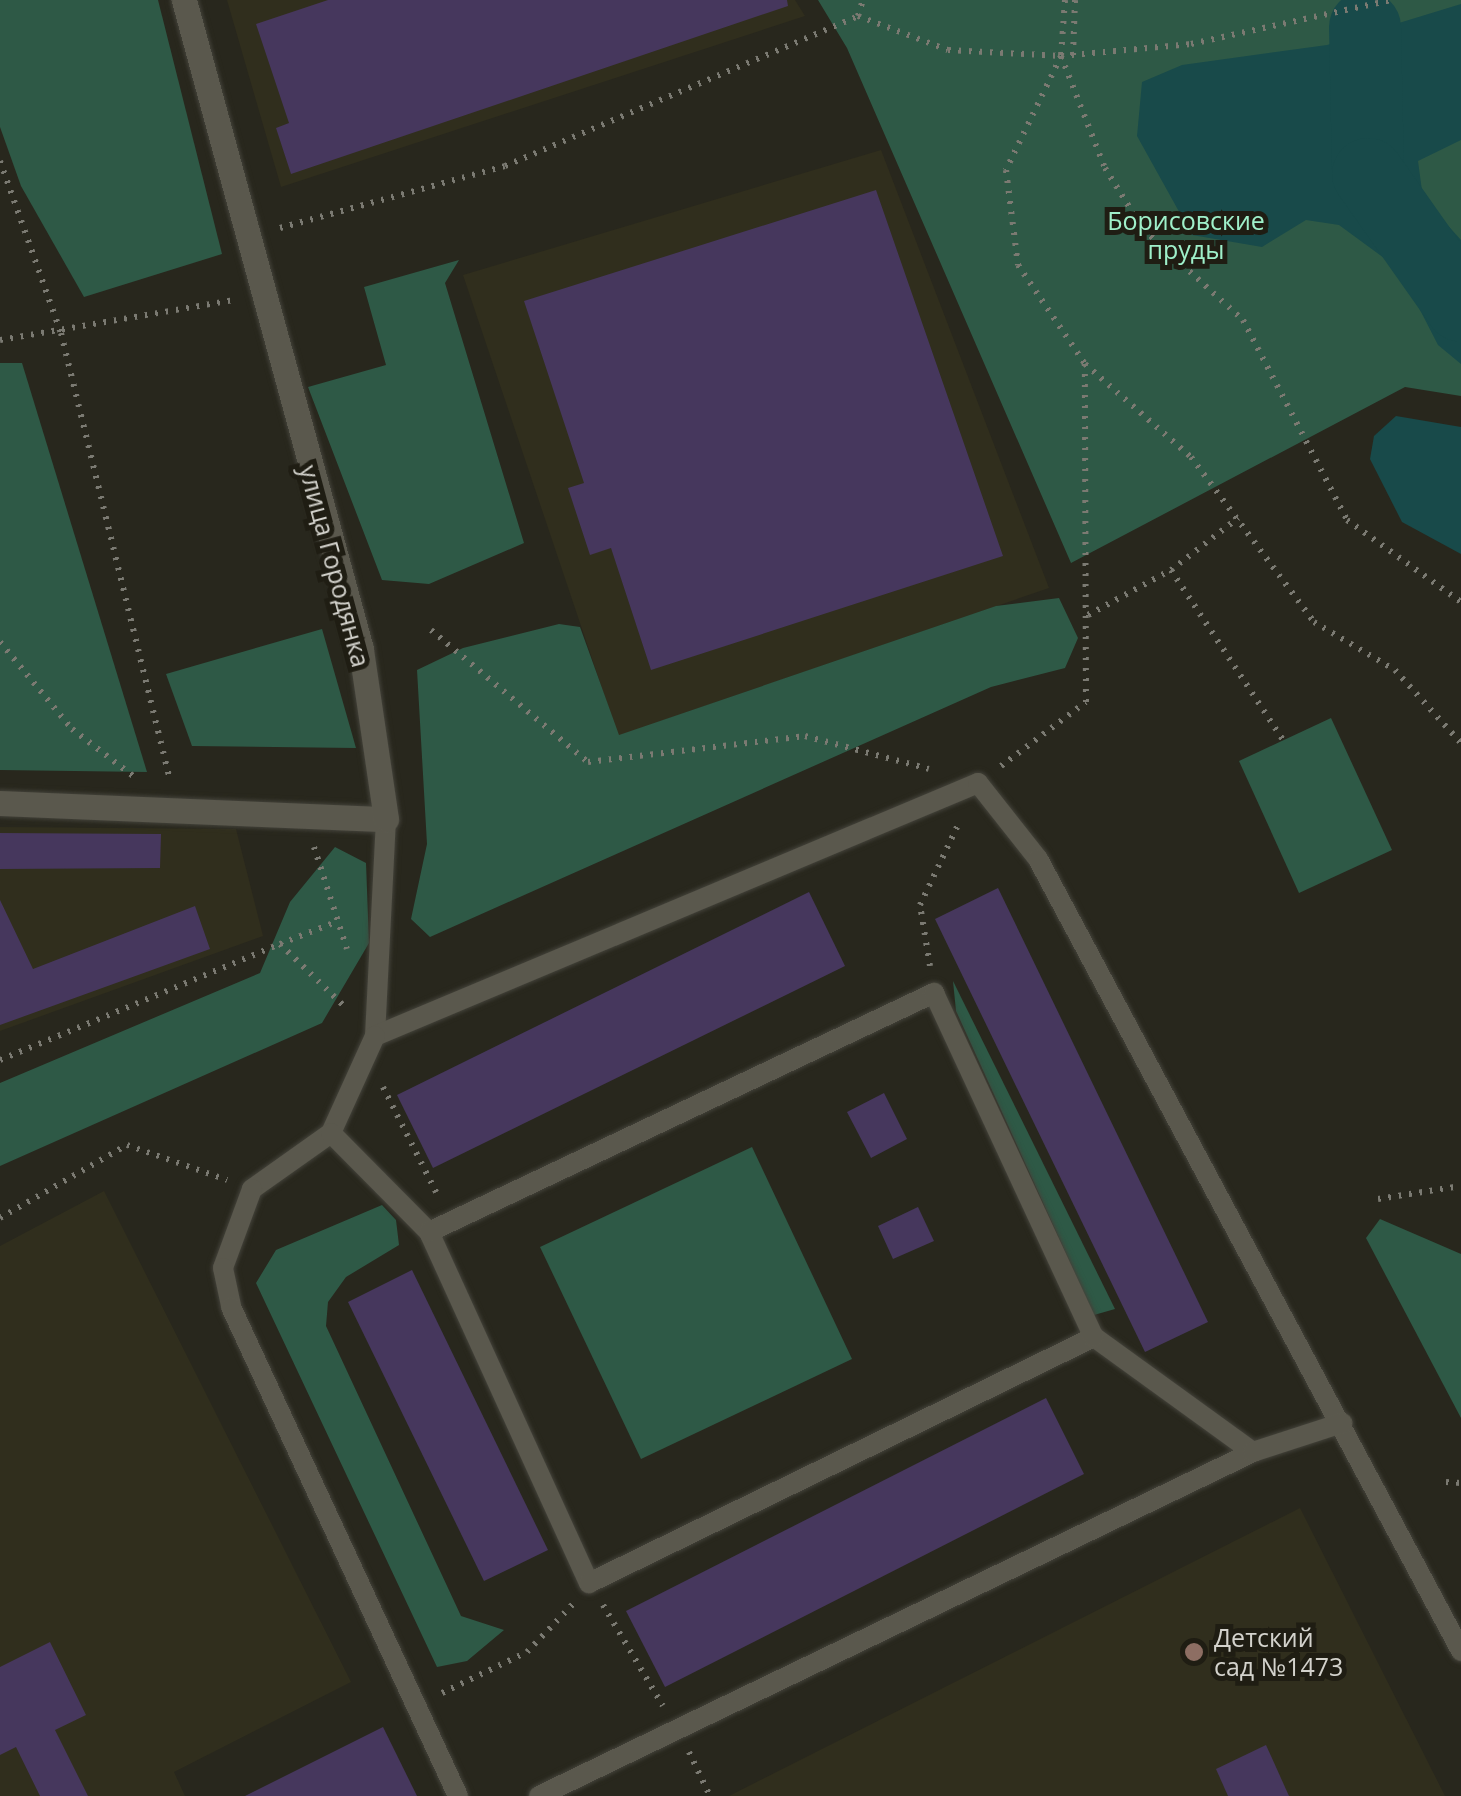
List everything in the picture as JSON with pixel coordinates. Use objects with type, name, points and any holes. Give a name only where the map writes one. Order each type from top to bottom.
[{"type":"street","name":"улица Городянка","points":[[184,0],[260,294],[361,649],[386,819]]},
{"type":"street","points":[[0,803],[386,819]]},
{"type":"lane","points":[[371,1045],[978,783],[1038,859],[1461,1651]]},
{"type":"lane","points":[[386,819],[371,1045],[332,1132],[252,1188],[223,1268],[231,1307],[458,1796]]},
{"type":"lane","points":[[429,1232],[934,993],[1094,1336],[1253,1452]]},
{"type":"lane","points":[[332,1132],[429,1232],[589,1582],[1094,1336]]},
{"type":"lane","points":[[539,1796],[1253,1452],[1342,1424]]},
{"type":"path","points":[[858,16],[863,0]]},
{"type":"path","points":[[1066,0],[1061,56],[1006,170],[1018,265],[1085,364],[1192,457],[1314,622],[1395,670],[1461,743]]},
{"type":"path","points":[[1074,56],[1075,0]]},
{"type":"path","points":[[245,238],[505,166],[858,16],[948,50],[1074,56],[1191,44],[1391,0]]},
{"type":"path","points":[[1061,56],[1105,168],[1143,229],[1243,320],[1347,520],[1461,602]]},
{"type":"path","points":[[0,161],[60,333],[178,811]]},
{"type":"path","points":[[0,340],[60,333],[260,294]]},
{"type":"path","points":[[934,993],[920,905],[978,783],[1086,702],[1085,364]]},
{"type":"path","points":[[1088,615],[1171,570],[1238,518]]},
{"type":"path","points":[[1171,570],[1283,740]]},
{"type":"path","points":[[431,630],[588,762],[805,736],[978,783]]},
{"type":"path","points":[[0,642],[72,729],[178,811]]},
{"type":"path","points":[[304,816],[354,970]]},
{"type":"path","points":[[0,1060],[338,921]]},
{"type":"path","points":[[280,944],[371,1045],[451,1222]]},
{"type":"path","points":[[0,1218],[128,1145],[252,1188]]},
{"type":"path","points":[[1378,1199],[1461,1186]]},
{"type":"path","points":[[1446,1482],[1461,1483]]},
{"type":"path","points":[[414,1706],[527,1652],[589,1582],[677,1729],[710,1796]]},
{"type":"shaded area","points":[[227,0],[795,0],[805,16],[281,187]]},
{"type":"shaded area","points":[[881,150],[1049,588],[618,736],[463,275]]},
{"type":"shaded area","points":[[0,827],[236,829],[263,936],[0,1031]]},
{"type":"shaded area","points":[[104,1191],[351,1682],[174,1772],[185,1796],[0,1796],[0,1246]]},
{"type":"shaded area","name":"Детский сад №1473","points":[[1300,1508],[1445,1796],[729,1796]]},
{"type":"green space","points":[[0,0],[158,0],[222,254],[84,297],[21,186],[0,127]]},
{"type":"green space","name":"Борисовские пруды","points":[[818,0],[1461,0],[1461,396],[1405,387],[1071,563],[847,48]]},
{"type":"green space","points":[[459,260],[445,283],[524,543],[429,584],[382,580],[308,387],[386,365],[364,287]]},
{"type":"green space","points":[[0,363],[22,363],[147,772],[0,770]]},
{"type":"green space","points":[[1059,598],[1078,638],[1065,668],[991,687],[430,937],[411,919],[427,844],[417,670],[463,648],[559,624],[580,627],[619,735],[996,606]]},
{"type":"green space","points":[[322,629],[356,748],[192,746],[166,674]]},
{"type":"green space","points":[[1331,718],[1392,850],[1299,893],[1239,761]]},
{"type":"green space","points":[[335,847],[366,863],[369,943],[322,1023],[0,1166],[0,1083],[260,973],[290,902]]},
{"type":"green space","points":[[953,981],[1115,1309],[1094,1315],[956,1011]]},
{"type":"green space","points":[[752,1147],[852,1359],[641,1459],[540,1247]]},
{"type":"green space","points":[[382,1205],[396,1220],[399,1245],[346,1277],[328,1302],[326,1326],[461,1616],[504,1630],[467,1661],[437,1667],[256,1283],[276,1250]]},
{"type":"green space","points":[[1380,1219],[1461,1254],[1461,1418],[1366,1238]]},
{"type":"water","points":[[1461,4],[1461,140],[1418,161],[1423,198],[1461,240],[1461,364],[1438,345],[1399,269],[1339,225],[1306,220],[1262,247],[1192,235],[1137,136],[1142,82],[1182,65],[1327,45]]},
{"type":"water","points":[[1396,416],[1461,427],[1461,554],[1402,522],[1370,459],[1374,436]]},
{"type":"building","points":[[328,0],[787,0],[788,6],[291,174],[276,128],[289,123],[256,24]]},
{"type":"building","points":[[876,190],[1003,556],[651,670],[611,548],[590,555],[568,488],[584,483],[524,301]]},
{"type":"building","points":[[0,833],[161,834],[160,868],[0,869]]},
{"type":"building","points":[[998,888],[1208,1322],[1145,1352],[935,919]]},
{"type":"building","points":[[809,892],[845,966],[433,1168],[397,1095]]},
{"type":"building","points":[[0,900],[33,969],[195,906],[210,949],[0,1025]]},
{"type":"building","points":[[884,1093],[907,1139],[871,1158],[847,1112]]},
{"type":"building","points":[[918,1207],[934,1241],[893,1259],[878,1226]]},
{"type":"building","points":[[412,1270],[548,1550],[484,1581],[348,1302]]},
{"type":"building","points":[[1046,1398],[1084,1474],[665,1687],[626,1611]]},
{"type":"building","points":[[50,1642],[86,1715],[55,1730],[88,1796],[40,1796],[16,1747],[0,1755],[0,1667]]},
{"type":"building","points":[[383,1727],[417,1796],[245,1796]]},
{"type":"building","points":[[1266,1745],[1289,1796],[1228,1796],[1216,1769]]},
{"type":"waterway","points":[[1365,27],[1368,174],[1461,306]]},
{"type":"place","name":"Детский сад №1473","points":[[1194,1652]]}]
